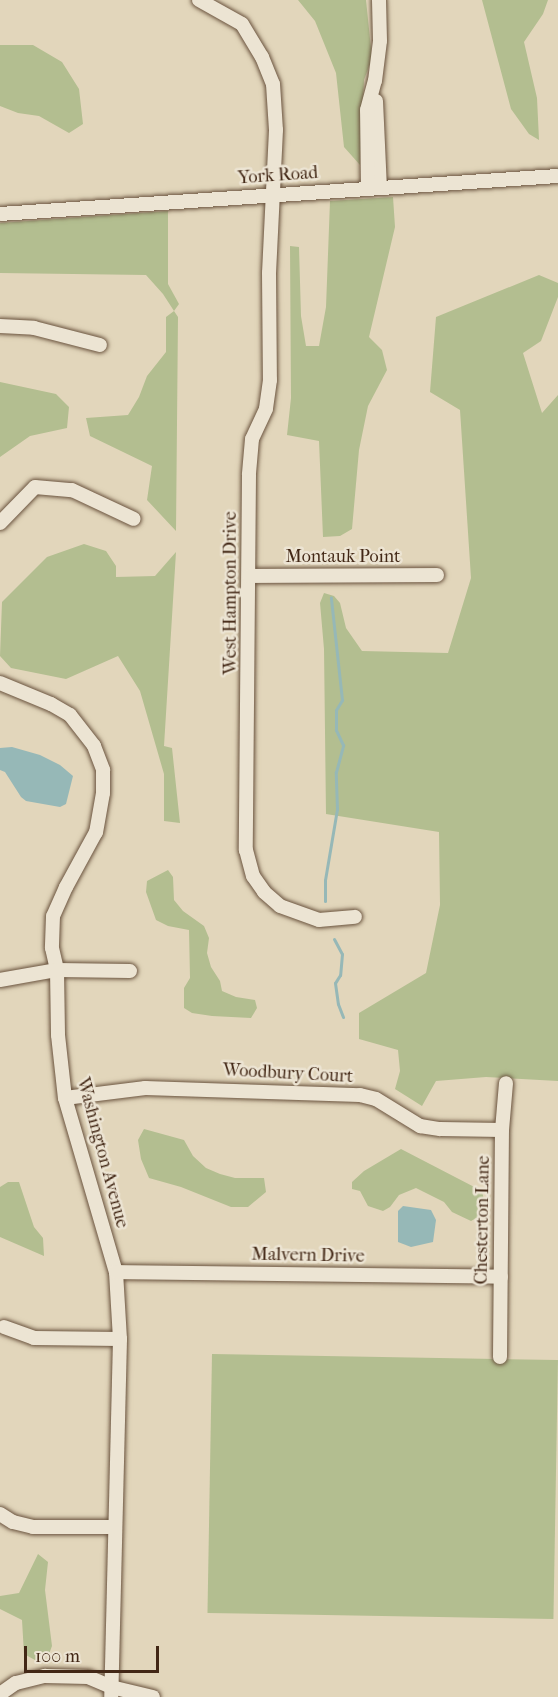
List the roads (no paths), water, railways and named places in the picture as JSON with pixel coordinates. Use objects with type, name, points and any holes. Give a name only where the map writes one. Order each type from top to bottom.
[{"type":"street","name":"West Hampton Drive","points":[[199,0],[242,24],[262,57],[273,84],[276,130],[269,273],[270,381],[266,409],[252,439],[249,475],[246,849],[253,876],[264,892],[280,906],[319,920],[354,918]]},
{"type":"street","points":[[374,188],[375,81],[380,41],[379,0]]},
{"type":"street","name":"York Road","points":[[0,214],[558,176]]},
{"type":"street","points":[[0,327],[34,328],[100,345]]},
{"type":"street","points":[[0,523],[35,488],[72,490],[134,519]]},
{"type":"street","name":"Montauk Point","points":[[249,576],[437,575]]},
{"type":"street","name":"Washington Avenue","points":[[0,683],[51,704],[70,715],[94,746],[103,770],[103,793],[96,832],[66,887],[54,916],[52,948],[57,970],[58,1035],[65,1098],[116,1272],[120,1340],[111,1692]]},
{"type":"street","points":[[0,980],[57,970],[130,971]]},
{"type":"street","name":"Chesterton Lane","points":[[500,1357],[502,1131],[506,1083]]},
{"type":"street","name":"Woodbury Court","points":[[65,1098],[145,1088],[360,1095],[376,1099],[420,1126],[502,1131]]},
{"type":"street","name":"Malvern Drive","points":[[116,1272],[501,1277]]},
{"type":"street","points":[[4,1327],[34,1338],[120,1340]]},
{"type":"street","points":[[0,1514],[13,1522],[33,1527],[114,1527]]},
{"type":"street","points":[[0,1694],[16,1683],[45,1676],[88,1677],[111,1692],[153,1697]]},
{"type":"water","points":[[12,747],[40,755],[60,765],[73,776],[66,804],[60,807],[26,801],[21,797],[5,772],[0,770],[0,748]]},
{"type":"water","points":[[403,1206],[431,1210],[436,1220],[433,1242],[411,1247],[398,1242],[398,1211]]},
{"type":"waterway","points":[[325,901],[325,880],[337,809],[336,772],[343,745],[336,730],[336,710],[342,700],[331,598]]},
{"type":"waterway","points":[[334,939],[342,954],[340,975],[335,983],[338,1004],[343,1017]]}]
